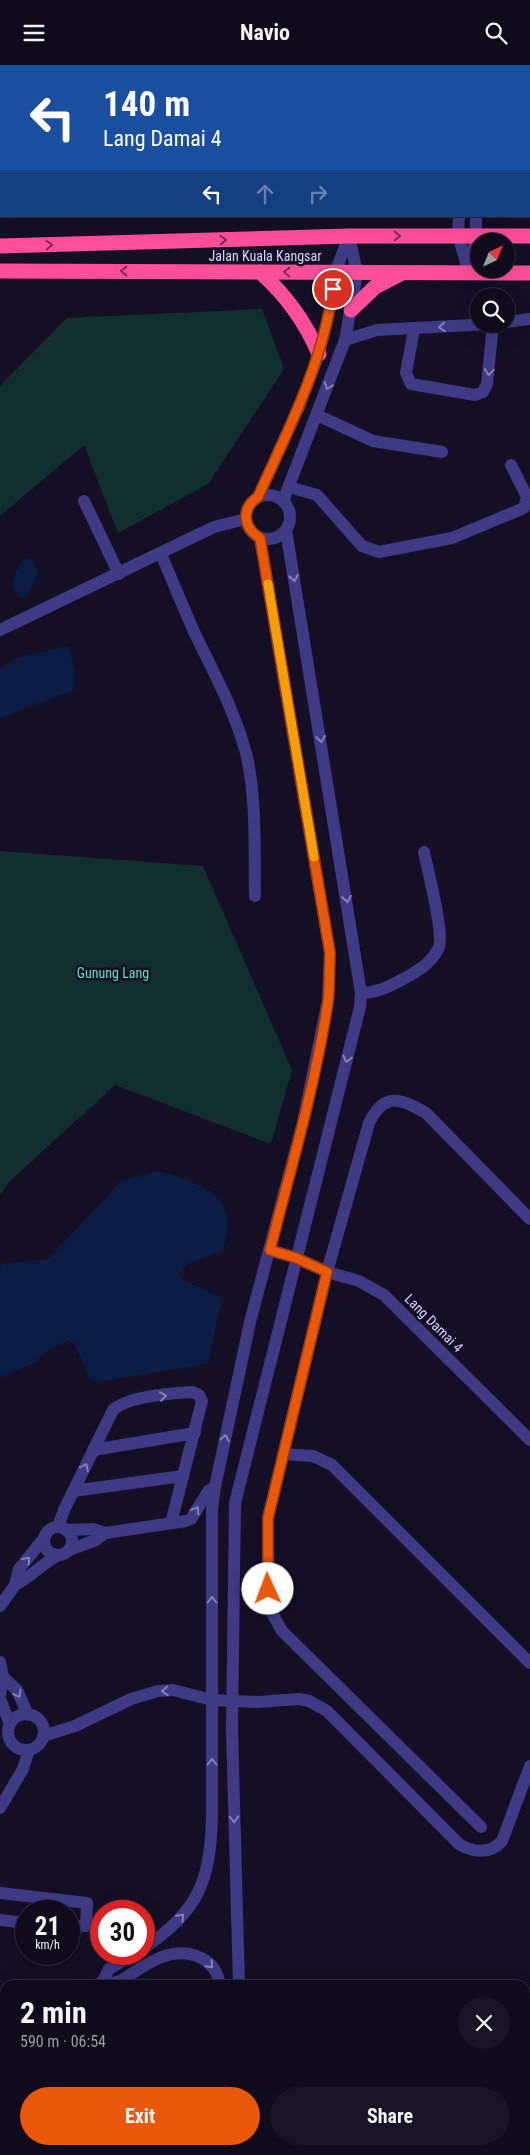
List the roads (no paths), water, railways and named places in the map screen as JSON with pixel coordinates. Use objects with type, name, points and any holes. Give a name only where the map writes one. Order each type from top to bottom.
[{"type":"highway","name":"Jalan Kuala Kangsar","points":[[0,246],[349,236],[470,235]]},
{"type":"highway","name":"Jalan Kuala Kangsar","points":[[515,236],[530,236]]},
{"type":"highway","name":"Jalan Kuala Kangsar","points":[[0,271],[530,273]]},
{"type":"highway","points":[[260,272],[281,290],[297,310],[319,354]]},
{"type":"highway","points":[[351,310],[375,287],[402,273]]},
{"type":"street","points":[[459,217],[458,235],[469,273]]},
{"type":"street","points":[[476,217],[476,233]]},
{"type":"street","points":[[286,530],[274,539],[260,538],[250,531],[246,519],[248,506],[258,497],[299,407],[319,354],[331,304],[335,273],[349,236]]},
{"type":"street","points":[[239,1980],[232,1700],[235,1503],[360,1007],[361,993],[286,530],[290,519],[284,501],[345,340],[357,273],[349,236]]},
{"type":"street","points":[[469,273],[470,268]]},
{"type":"street","points":[[515,321],[530,319]]},
{"type":"street","points":[[345,340],[377,330],[470,325]]},
{"type":"street","points":[[414,329],[406,373],[411,384],[475,395],[483,392],[488,385],[491,333]]},
{"type":"street","points":[[317,415],[373,441],[442,452]]},
{"type":"street","points":[[289,487],[317,495],[362,545],[379,552],[452,538],[524,508],[527,497],[511,465]]},
{"type":"street","points":[[258,497],[271,495],[284,501]]},
{"type":"street","points":[[84,501],[119,574]]},
{"type":"street","points":[[0,630],[214,527],[246,519]]},
{"type":"street","points":[[155,1940],[186,1912],[196,1899],[205,1878],[212,1838],[212,1518],[215,1487],[250,1322],[303,1122],[326,1010],[330,953],[260,538]]},
{"type":"street","points":[[161,554],[196,636],[230,707],[246,752],[251,779],[254,814],[255,896]]},
{"type":"street","points":[[361,993],[381,989],[410,975],[431,960],[438,949],[439,932],[424,852]]},
{"type":"street","points":[[481,1827],[282,1631],[271,1611],[268,1589],[266,1533],[327,1272],[369,1123],[376,1109],[387,1101],[405,1101],[426,1113],[530,1219]]},
{"type":"street","name":"Lang Damai 4","points":[[270,1250],[296,1258],[327,1272],[359,1281],[384,1295],[530,1440]]},
{"type":"street","points":[[62,1529],[73,1491],[113,1410],[121,1404],[133,1400],[191,1392],[196,1393],[202,1401],[171,1523]]},
{"type":"street","points":[[93,1450],[195,1433]]},
{"type":"street","points":[[283,1454],[313,1456],[332,1465],[530,1663]]},
{"type":"street","points":[[73,1491],[183,1477]]},
{"type":"street","points":[[0,1606],[15,1585],[19,1569],[49,1530],[93,1529],[106,1533],[191,1519],[209,1490],[215,1487]]},
{"type":"street","points":[[62,1529],[72,1540],[64,1553]]},
{"type":"street","points":[[15,1585],[28,1579],[50,1560],[96,1541],[106,1533]]},
{"type":"street","points":[[44,1537],[44,1543],[48,1551],[64,1553]]},
{"type":"street","points":[[0,1662],[3,1677],[0,1698],[10,1724],[9,1733],[11,1741],[17,1747],[29,1750],[37,1746],[43,1736],[42,1723],[36,1717],[28,1715],[19,1716],[10,1724]]},
{"type":"street","points":[[3,1677],[16,1690],[28,1715]]},
{"type":"street","points":[[43,1736],[75,1726],[131,1699],[158,1691],[173,1690],[212,1700],[272,1702],[299,1699],[309,1701],[327,1711],[459,1844],[473,1851],[492,1849],[502,1841],[530,1766]]},
{"type":"street","points":[[0,1808],[23,1769],[29,1750]]},
{"type":"street","points":[[0,1893],[66,1900]]},
{"type":"street","points":[[80,1901],[85,1902],[88,1906],[86,1926],[80,1928]]},
{"type":"street","points":[[0,1920],[15,1922]]},
{"type":"street","points":[[122,1980],[164,1955],[181,1953],[204,1959],[216,1971],[219,1980]]},
{"type":"street","points":[[102,1980],[109,1969],[116,1965]]},
{"type":"water","points":[[25,558],[32,560],[38,571],[32,587],[26,595],[20,597],[16,595],[14,579],[18,568]]},
{"type":"water","points":[[68,646],[75,668],[75,690],[0,718],[0,669],[18,657]]},
{"type":"water","points":[[158,1171],[189,1180],[209,1190],[217,1197],[227,1216],[224,1251],[187,1264],[179,1274],[183,1280],[222,1298],[208,1364],[98,1382],[89,1378],[75,1345],[69,1340],[43,1354],[36,1362],[0,1378],[0,1266],[7,1263],[47,1260],[121,1181]]},
{"type":"park label","name":"Gunung Lang","points":[[113,973]]}]
